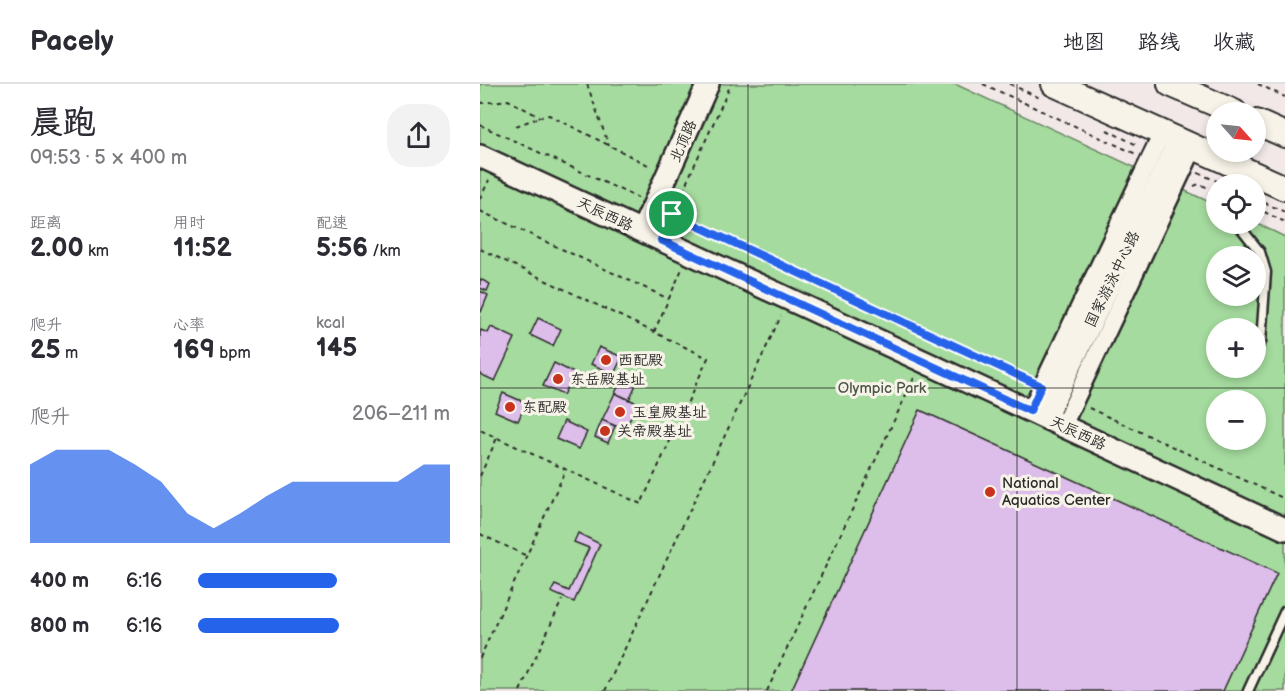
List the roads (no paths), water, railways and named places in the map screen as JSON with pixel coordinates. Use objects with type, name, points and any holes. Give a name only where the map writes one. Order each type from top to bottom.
[{"type":"main road","points":[[1054,84],[1181,153],[1285,188]]},
{"type":"main road","points":[[1170,84],[1211,102]]},
{"type":"main road","points":[[1266,126],[1285,135]]},
{"type":"street","name":"北顶路","points":[[657,219],[708,84]]},
{"type":"street","name":"天辰西路","points":[[480,141],[657,219],[1051,407],[1285,513]]},
{"type":"street","points":[[1051,407],[1147,159],[1181,153]]},
{"type":"street","points":[[1051,407],[1181,153]]},
{"type":"street","name":"国家游泳中心路","points":[[1051,407],[1181,153]]},
{"type":"street","name":"天辰西路","points":[[480,156],[657,219]]},
{"type":"street","name":"天辰西路","points":[[1051,407],[1285,529]]},
{"type":"lane","points":[[1246,234],[1260,252],[1266,272],[1263,318]]},
{"type":"lane","points":[[1248,691],[1285,611]]},
{"type":"place","name":"西配殿","points":[[606,360]]},
{"type":"place","name":"东岳殿基址","points":[[558,379]]},
{"type":"place","name":"东配殿","points":[[510,407]]},
{"type":"place","name":"玉皇殿基址","points":[[620,412]]},
{"type":"place","name":"关帝殿基址","points":[[605,431]]},
{"type":"place","name":"National Aquatics Center","points":[[990,492]]},
{"type":"park label","name":"Olympic Park","points":[[882,388]]}]
